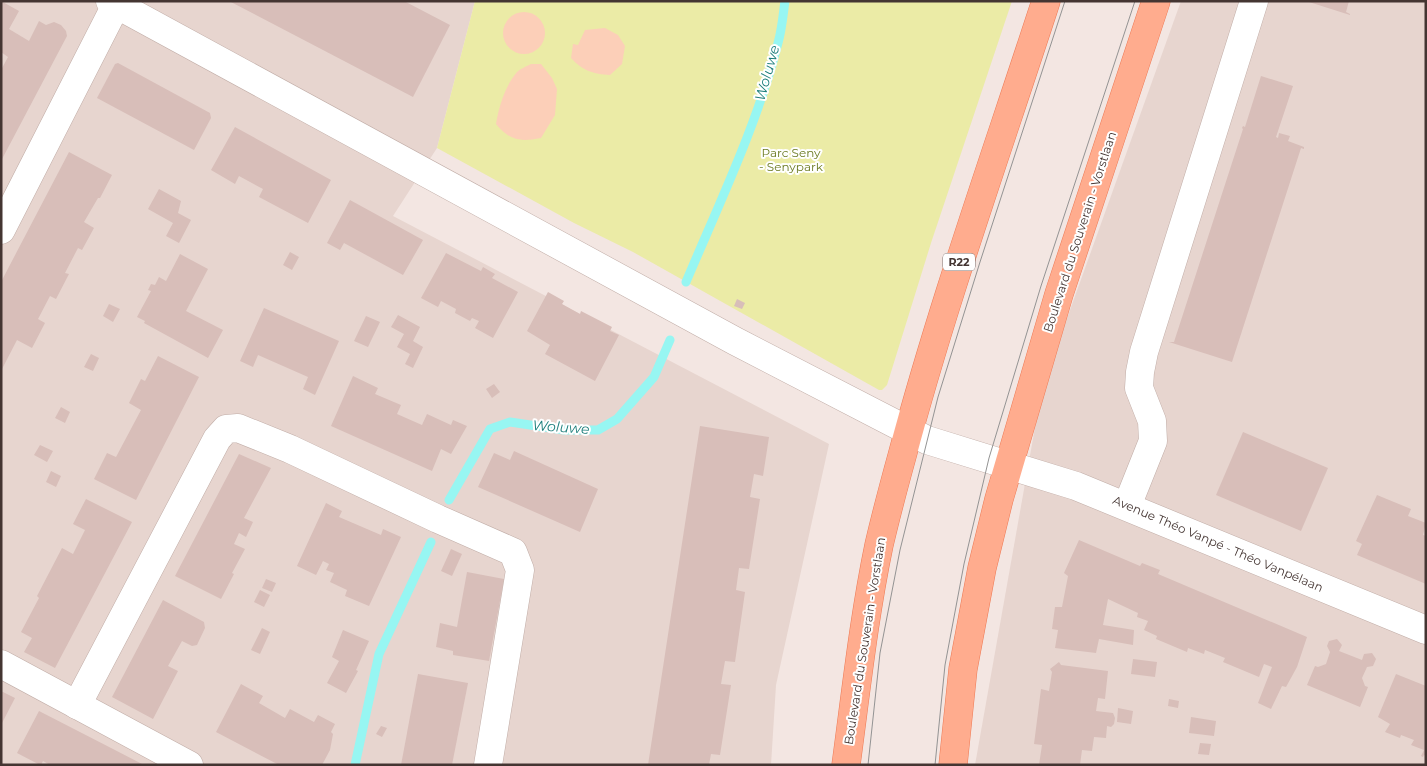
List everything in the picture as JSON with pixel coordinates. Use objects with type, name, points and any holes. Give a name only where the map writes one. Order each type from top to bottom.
[{"type":"main road","name":"Boulevard du Souverain - Vorstlaan","points":[[846,765],[879,545],[922,380],[962,250],[1046,1]]},
{"type":"main road","name":"Boulevard du Souverain - Vorstlaan","points":[[953,765],[963,669],[982,568],[1009,464],[1058,294],[1156,1]]},
{"type":"street","points":[[1127,506],[1153,441],[1152,422],[1139,388],[1144,352],[1254,1]]},
{"type":"street","points":[[1,230],[115,2],[735,341],[909,431],[927,440],[1009,464]]},
{"type":"street","points":[[77,705],[217,439],[226,429],[238,428],[290,448],[438,520],[513,552],[520,570],[488,765]]},
{"type":"street","name":"Avenue Théo Vanpé - Théo Vanpélaan","points":[[1009,464],[1076,486],[1127,506],[1426,630]]},
{"type":"street","points":[[1,664],[189,765]]},
{"type":"shaded area","points":[[1,1],[475,1],[437,148],[393,216],[829,444],[776,685],[771,765],[1,765]]},
{"type":"shaded area","points":[[1181,1],[1426,1],[1426,765],[975,765],[1042,388]]},
{"type":"green space","name":"Parc Seny - Senypark","points":[[475,1],[1012,1],[931,243],[887,385],[882,390],[879,390],[633,252],[574,223],[437,148]]},
{"type":"sand","points":[[528,12],[536,15],[542,21],[545,33],[542,45],[536,51],[520,54],[512,51],[506,45],[503,29],[506,21],[512,15]]},
{"type":"sand","points":[[605,28],[618,35],[625,46],[622,64],[610,75],[589,71],[571,58],[573,44],[578,45],[585,30]]},
{"type":"sand","points":[[531,64],[541,64],[552,78],[557,89],[555,115],[541,138],[521,140],[506,134],[496,124],[501,103],[509,84],[517,72]]},
{"type":"building","points":[[1,1],[19,11],[9,29],[29,41],[39,21],[46,25],[54,22],[61,25],[66,31],[67,36],[1,161],[1,70],[8,57],[1,52]]},
{"type":"building","points":[[229,1],[404,1],[450,25],[413,97]]},
{"type":"building","points":[[1349,1],[1346,12],[1350,15],[1309,2]]},
{"type":"building","points":[[118,63],[210,113],[211,118],[194,150],[97,98],[115,64]]},
{"type":"building","points":[[1261,76],[1293,86],[1276,137],[1278,138],[1279,133],[1290,136],[1288,141],[1304,147],[1304,149],[1301,148],[1232,362],[1169,342],[1174,342],[1242,128],[1243,126],[1245,127]]},
{"type":"building","points":[[235,127],[331,180],[308,223],[259,197],[263,189],[239,176],[235,184],[211,170]]},
{"type":"building","points":[[69,152],[112,175],[84,222],[94,228],[82,250],[78,248],[65,273],[69,274],[56,299],[50,296],[38,319],[45,323],[32,348],[17,340],[1,371],[1,282]]},
{"type":"building","points":[[159,189],[181,201],[178,213],[191,220],[179,243],[166,236],[173,223],[148,209]]},
{"type":"building","points":[[350,200],[423,240],[403,275],[344,243],[340,250],[327,243]]},
{"type":"building","points":[[290,252],[299,257],[292,270],[283,265]]},
{"type":"building","points":[[446,253],[481,271],[483,267],[495,274],[492,278],[518,292],[493,338],[475,328],[479,321],[472,318],[470,321],[455,313],[456,309],[441,301],[438,307],[421,298]]},
{"type":"building","points":[[180,254],[208,269],[186,311],[223,330],[208,358],[144,323],[145,321],[137,317],[151,291],[148,290],[151,284],[155,285],[159,277],[166,281]]},
{"type":"building","points":[[548,292],[564,301],[562,304],[580,314],[581,311],[612,327],[610,331],[619,335],[595,381],[545,354],[550,345],[527,331]]},
{"type":"building","points":[[737,299],[745,303],[742,309],[734,306]]},
{"type":"building","points":[[109,304],[120,309],[113,322],[103,316]]},
{"type":"building","points":[[264,308],[339,341],[315,395],[303,389],[308,377],[258,355],[253,367],[240,361]]},
{"type":"building","points":[[398,315],[420,327],[413,341],[423,347],[413,368],[405,364],[410,354],[397,347],[404,334],[391,327]]},
{"type":"building","points":[[366,316],[380,322],[368,347],[354,341]]},
{"type":"building","points":[[91,354],[99,358],[93,371],[84,367]]},
{"type":"building","points":[[158,356],[199,377],[136,500],[94,479],[107,453],[116,457],[141,410],[129,403],[141,379],[145,381]]},
{"type":"building","points":[[353,376],[378,388],[375,394],[401,405],[397,414],[422,425],[427,414],[451,425],[453,420],[467,426],[451,454],[441,449],[432,471],[331,426]]},
{"type":"building","points":[[494,384],[500,392],[492,398],[486,389]]},
{"type":"building","points":[[61,407],[70,412],[65,423],[55,418]]},
{"type":"building","points":[[700,426],[769,437],[763,476],[754,474],[750,497],[760,499],[749,569],[739,568],[736,590],[745,592],[735,662],[725,661],[721,684],[731,685],[720,755],[711,754],[709,765],[648,765]]},
{"type":"building","points":[[1243,432],[1328,468],[1301,531],[1216,495]]},
{"type":"building","points":[[40,445],[53,451],[47,462],[34,455]]},
{"type":"building","points":[[514,451],[598,489],[580,532],[478,487],[494,453],[510,460]]},
{"type":"building","points":[[239,454],[271,468],[244,518],[253,522],[246,537],[239,533],[234,544],[245,549],[221,599],[175,576]]},
{"type":"building","points":[[51,471],[61,476],[56,487],[46,482]]},
{"type":"building","points":[[1377,495],[1411,509],[1408,516],[1426,523],[1423,535],[1426,536],[1426,584],[1357,555],[1362,544],[1356,541]]},
{"type":"building","points":[[86,499],[132,522],[55,668],[24,652],[32,638],[21,632],[62,548],[73,554],[85,530],[73,524]]},
{"type":"building","points":[[326,503],[342,511],[339,517],[381,535],[383,529],[401,537],[369,606],[345,596],[347,590],[330,582],[334,573],[326,570],[329,564],[323,561],[316,575],[297,566]]},
{"type":"building","points":[[1079,540],[1140,566],[1142,563],[1160,570],[1158,574],[1307,637],[1297,667],[1286,687],[1282,686],[1271,709],[1258,703],[1272,667],[1264,664],[1259,677],[1223,662],[1225,658],[1205,650],[1204,654],[1188,648],[1187,652],[1156,639],[1157,636],[1144,630],[1148,621],[1137,617],[1138,613],[1108,599],[1103,625],[1134,630],[1133,645],[1099,639],[1096,653],[1055,648],[1058,630],[1052,629],[1055,607],[1062,607],[1068,576],[1064,573]]},
{"type":"building","points":[[451,549],[462,554],[452,576],[441,571]]},
{"type":"building","points":[[467,572],[504,579],[489,661],[453,655],[453,651],[436,647],[440,623],[457,627]]},
{"type":"building","points":[[266,579],[276,583],[272,592],[262,588]]},
{"type":"building","points":[[260,590],[270,595],[264,607],[254,602]]},
{"type":"building","points":[[163,600],[204,622],[205,628],[197,645],[192,646],[182,641],[168,666],[178,671],[153,719],[112,697]]},
{"type":"building","points":[[262,628],[270,632],[260,654],[251,650]]},
{"type":"building","points":[[343,630],[369,641],[356,670],[358,671],[346,693],[327,683],[339,661],[332,657]]},
{"type":"building","points":[[1337,639],[1342,645],[1339,651],[1362,660],[1364,654],[1372,653],[1376,659],[1373,666],[1367,667],[1362,678],[1365,686],[1368,687],[1360,707],[1307,685],[1315,666],[1318,667],[1326,664],[1330,652],[1327,646],[1329,641]]},
{"type":"building","points":[[1133,659],[1157,662],[1155,677],[1131,674]]},
{"type":"building","points":[[1059,662],[1061,665],[1108,671],[1105,699],[1098,698],[1096,711],[1113,713],[1115,718],[1114,724],[1111,727],[1107,726],[1106,738],[1094,737],[1092,751],[1082,750],[1080,765],[1039,765],[1042,745],[1034,744],[1041,689],[1049,691],[1052,672],[1050,669]]},
{"type":"building","points":[[418,674],[468,683],[452,765],[401,765]]},
{"type":"building","points":[[1396,674],[1426,686],[1426,756],[1421,756],[1424,750],[1411,745],[1414,740],[1401,735],[1400,738],[1385,732],[1390,724],[1378,717]]},
{"type":"building","points":[[241,684],[263,696],[259,703],[285,718],[290,709],[314,722],[318,715],[335,724],[331,732],[333,734],[330,750],[322,765],[279,765],[216,732]]},
{"type":"building","points":[[1,691],[15,698],[1,725]]},
{"type":"building","points":[[1169,699],[1179,701],[1178,708],[1168,706]]},
{"type":"building","points":[[1118,708],[1133,711],[1131,724],[1117,722]]},
{"type":"building","points":[[39,711],[144,765],[50,765],[43,761],[40,765],[17,753]]},
{"type":"building","points":[[1191,717],[1216,721],[1214,736],[1189,733]]},
{"type":"building","points":[[381,726],[387,728],[382,737],[376,734]]},
{"type":"building","points":[[1200,743],[1211,744],[1209,755],[1198,754]]},
{"type":"waterway","name":"Woluwe","points":[[686,282],[759,104],[779,38],[785,1]]},
{"type":"waterway","name":"Woluwe","points":[[449,500],[490,429],[510,422],[564,430],[598,430],[617,419],[654,377],[670,340]]},
{"type":"waterway","name":"Woluwe","points":[[355,765],[379,654],[431,542]]},
{"type":"tram line","points":[[868,765],[880,653],[900,550],[938,397],[1065,1]]},
{"type":"tram line","points":[[935,765],[945,665],[964,564],[989,458],[1041,286],[1135,1]]}]
